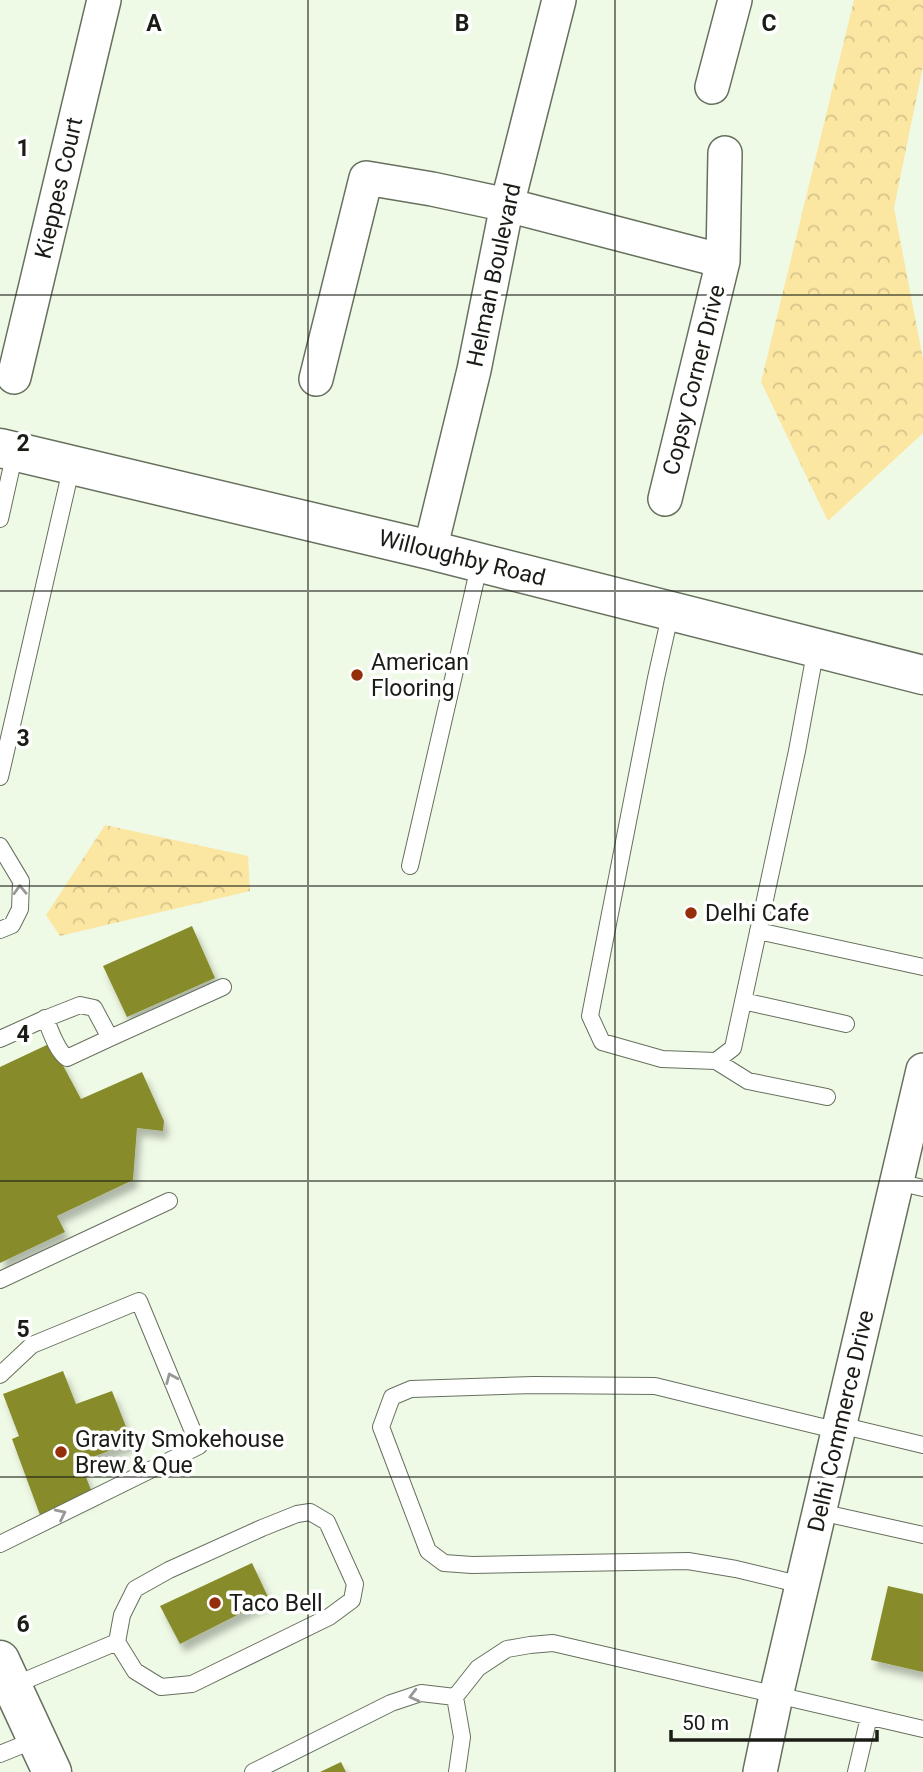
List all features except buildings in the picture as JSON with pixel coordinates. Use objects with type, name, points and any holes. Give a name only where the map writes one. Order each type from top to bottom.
[{"type":"street","name":"Kieppes Court","points":[[14,377],[104,0]]},
{"type":"street","name":"Helman Boulevard","points":[[430,550],[474,370],[507,205],[559,0]]},
{"type":"street","points":[[712,87],[734,0]]},
{"type":"street","name":"Copsy Corner Drive","points":[[664,499],[723,261],[726,153]]},
{"type":"street","name":"Copsy Corner Drive","points":[[316,379],[366,178],[507,205],[723,261]]},
{"type":"street","name":"Willoughby Road","points":[[8,450],[480,562],[923,675]]},
{"type":"street","name":"Delhi Commerce Drive","points":[[760,1772],[839,1428],[910,1185],[921,1091]]},
{"type":"street","points":[[6,1673],[44,1755]]},
{"type":"lane","points":[[0,519],[8,450]]},
{"type":"lane","points":[[0,777],[72,465]]},
{"type":"lane","points":[[410,866],[480,562]]},
{"type":"lane","points":[[671,611],[590,1016],[602,1042],[662,1059],[716,1061],[748,1081],[827,1097]]},
{"type":"lane","points":[[716,1061],[733,1048],[797,751],[816,648]]},
{"type":"lane","points":[[0,845],[21,881],[20,909],[12,925],[0,930]]},
{"type":"lane","points":[[758,931],[923,967]]},
{"type":"lane","points":[[45,1018],[58,1048],[67,1058],[223,987]]},
{"type":"lane","points":[[743,1001],[846,1024]]},
{"type":"lane","points":[[0,1039],[80,1005],[94,1008],[110,1038]]},
{"type":"lane","points":[[0,1280],[169,1200]]},
{"type":"lane","points":[[0,1375],[32,1345],[139,1301],[199,1446],[0,1544]]},
{"type":"lane","points":[[802,1585],[688,1560],[472,1565],[444,1563],[428,1551],[382,1427],[392,1397],[411,1389],[534,1385],[655,1386],[923,1445]]},
{"type":"lane","points":[[310,1512],[327,1522],[355,1584],[352,1600],[329,1617],[191,1684],[161,1687],[135,1671],[117,1642],[122,1615],[135,1589],[169,1570],[297,1514],[310,1512]]},
{"type":"lane","points":[[820,1512],[923,1535]]},
{"type":"lane","points":[[6,1673],[117,1642]]},
{"type":"lane","points":[[457,1772],[462,1737],[455,1697],[478,1668],[507,1648],[530,1645],[554,1643],[923,1729]]},
{"type":"lane","points":[[253,1772],[391,1703],[421,1693],[455,1697]]},
{"type":"lane","points":[[856,1772],[869,1717]]},
{"type":"lane","points":[[0,1754],[44,1755]]},
{"type":"green space","points":[[854,0],[923,0],[923,66],[894,208],[923,359],[923,433],[828,521],[761,382]]},
{"type":"green space","points":[[105,825],[248,856],[250,891],[60,936],[46,915]]},
{"type":"place","name":"American Flooring","points":[[357,675]]},
{"type":"place","name":"Delhi Cafe","points":[[691,913]]},
{"type":"place","name":"Gravity Smokehouse Brew & Que","points":[[61,1452]]},
{"type":"place","name":"Taco Bell","points":[[215,1603]]}]
